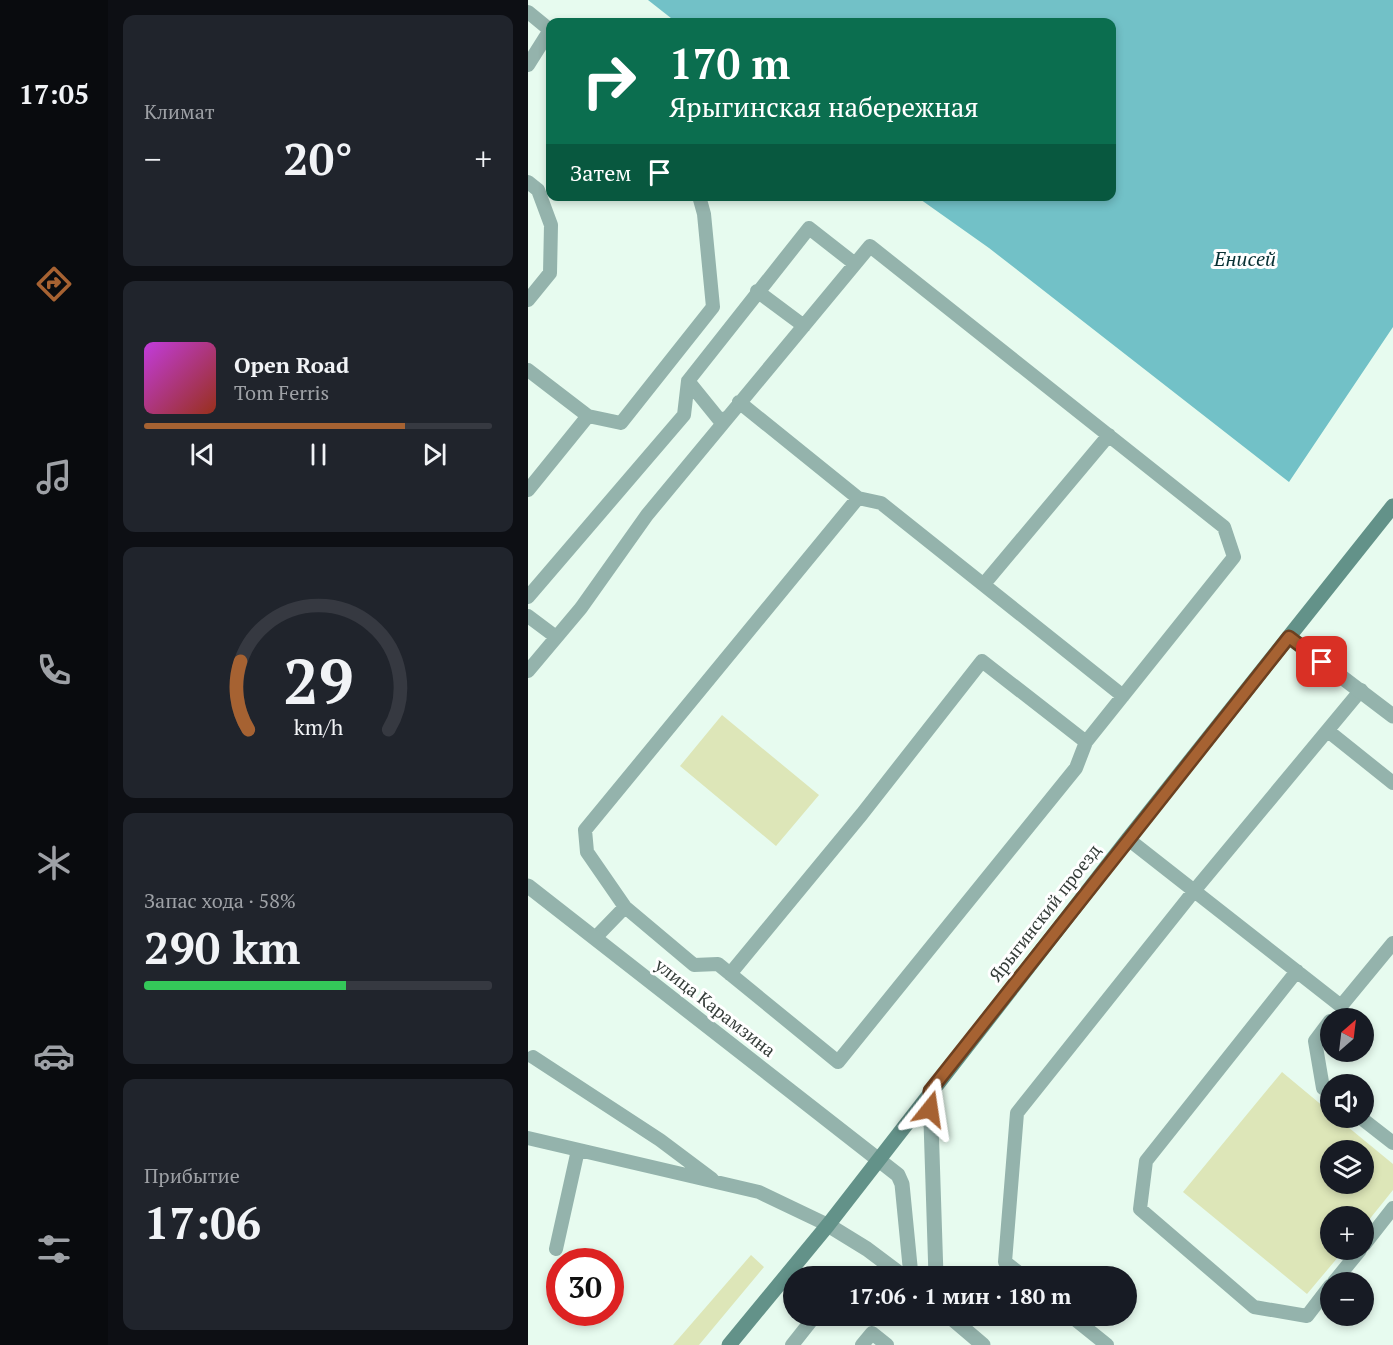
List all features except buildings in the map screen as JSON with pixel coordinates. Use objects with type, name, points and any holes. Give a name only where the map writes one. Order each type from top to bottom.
[{"type":"main road","name":"Ярыгинский проезд","points":[[729,1345],[828,1225],[1128,839],[1393,506]]},
{"type":"street","points":[[1289,637],[1393,716]]},
{"type":"street","name":"улица Карамзина","points":[[528,886],[898,1175],[902,1184],[910,1266]]},
{"type":"street","points":[[930,1091],[936,1266]]},
{"type":"street","points":[[828,1225],[890,1266]]},
{"type":"street","points":[[961,1326],[983,1345]]},
{"type":"lane","points":[[528,12],[546,27]]},
{"type":"lane","points":[[528,65],[546,36]]},
{"type":"lane","points":[[528,182],[538,190],[551,225],[550,273],[528,300]]},
{"type":"lane","points":[[528,370],[588,416],[621,423],[712,307],[704,214],[700,201]]},
{"type":"lane","points":[[528,597],[684,415],[687,381],[809,228],[855,264]]},
{"type":"lane","points":[[528,671],[581,608],[647,514],[739,402],[764,377],[870,246],[1224,527],[1234,557],[1086,742],[1076,768],[838,1062],[718,964],[694,965],[625,907],[587,852],[585,830],[858,498]]},
{"type":"lane","points":[[757,291],[804,326]]},
{"type":"lane","points":[[687,381],[722,423]]},
{"type":"lane","points":[[739,402],[858,498],[881,503],[1123,696]]},
{"type":"lane","points":[[528,490],[588,416]]},
{"type":"lane","points":[[984,584],[1108,435]]},
{"type":"lane","points":[[528,616],[556,638]]},
{"type":"lane","points":[[730,974],[862,814],[982,661],[1086,742]]},
{"type":"lane","points":[[1010,1266],[1005,1262],[1017,1113],[1194,891],[1361,690]]},
{"type":"lane","points":[[1328,730],[1393,783]]},
{"type":"lane","points":[[1128,839],[1341,1006],[1393,943]]},
{"type":"lane","points":[[596,938],[625,907]]},
{"type":"lane","points":[[1297,971],[1146,1161],[1140,1209],[1254,1306],[1307,1316],[1320,1300]]},
{"type":"lane","points":[[1320,1034],[1315,1041],[1321,1074]]},
{"type":"lane","points":[[533,1057],[660,1140],[718,1184]]},
{"type":"lane","points":[[1374,1128],[1393,1143]]},
{"type":"lane","points":[[528,1138],[759,1192],[828,1225]]},
{"type":"lane","points":[[556,1248],[578,1150]]},
{"type":"lane","points":[[1374,1232],[1393,1208]]},
{"type":"lane","points":[[1342,1272],[1352,1260]]},
{"type":"lane","points":[[792,1345],[806,1326]]},
{"type":"lane","points":[[1083,1326],[1107,1345]]},
{"type":"lane","points":[[862,1345],[872,1333],[887,1345]]},
{"type":"green space","points":[[722,715],[819,795],[776,846],[680,766]]},
{"type":"green space","points":[[1282,1072],[1320,1104],[1320,1128],[1349,1128],[1364,1140],[1320,1140],[1320,1194],[1374,1194],[1374,1148],[1393,1164],[1393,1190],[1374,1214],[1374,1206],[1320,1206],[1320,1260],[1336,1260],[1326,1272],[1320,1272],[1320,1279],[1307,1294],[1183,1192]]},
{"type":"green space","points":[[751,1255],[764,1267],[699,1345],[673,1345]]},
{"type":"water","name":"Енисей","points":[[648,0],[1393,0],[1393,327],[1289,482],[989,248],[923,201],[1116,201],[1116,18],[671,18]]},
{"type":"route","points":[[930,1109],[930,1091],[1289,637],[1322,662]]}]
